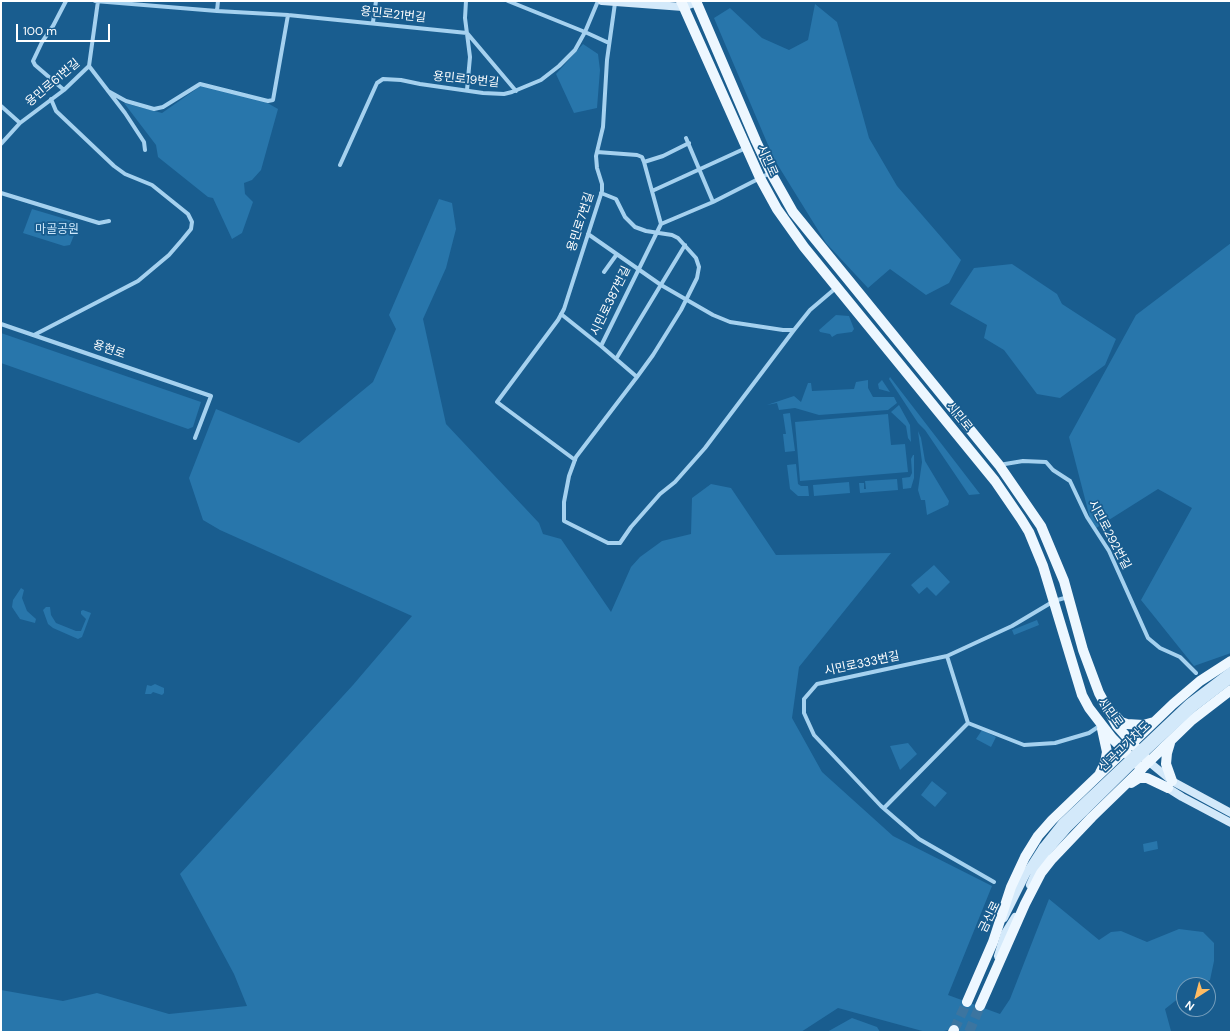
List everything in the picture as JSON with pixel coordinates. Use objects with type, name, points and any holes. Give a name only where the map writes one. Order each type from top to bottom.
[{"type":"main road","name":"시민로","points":[[696,2],[771,173],[784,197],[807,230],[999,466],[1041,526],[1055,557],[1083,650],[1102,700],[1128,748]]},
{"type":"main road","name":"시민로","points":[[682,4],[760,178],[787,224],[980,462],[1012,505],[1036,547],[1054,601],[1079,688],[1089,708],[1101,725],[1128,748],[1145,766]]},
{"type":"main road","points":[[993,942],[1011,887],[1032,845],[1052,820],[1200,681],[1231,661]]},
{"type":"main road","points":[[991,979],[1025,904],[1041,873],[1062,847],[1206,708],[1231,690]]},
{"type":"main road","points":[[1102,700],[1124,723],[1145,725],[1160,717]]},
{"type":"main road","points":[[1098,778],[1105,763],[1107,752],[1101,725]]},
{"type":"main road","points":[[1111,799],[1132,782],[1142,778],[1150,778],[1170,784],[1166,757],[1168,747],[1175,737]]},
{"type":"main road","name":"금신로","points":[[967,1002],[993,942]]},
{"type":"main road","name":"금신로","points":[[980,1006],[991,979]]},
{"type":"street","points":[[64,90],[35,65],[34,61],[42,42],[53,26],[66,1]]},
{"type":"street","name":"용민로61번길","points":[[1,144],[20,123],[64,90],[90,66],[97,1]]},
{"type":"street","name":"용민로21번길","points":[[97,1],[217,11],[288,14],[467,33]]},
{"type":"street","points":[[217,11],[218,1]]},
{"type":"street","points":[[373,22],[376,1]]},
{"type":"street","points":[[466,1],[467,33],[470,57],[467,90]]},
{"type":"street","points":[[508,1],[609,43]]},
{"type":"street","name":"용민로19번길","points":[[340,165],[377,83],[383,79],[401,80],[494,94],[516,91],[541,80],[559,66],[575,50],[585,32],[598,1]]},
{"type":"street","points":[[602,1],[615,3],[682,4],[696,2]]},
{"type":"street","name":"용민로7번길","points":[[575,460],[497,402],[561,314],[601,193],[602,184],[597,168],[597,152],[604,120],[609,43],[615,3]]},
{"type":"street","points":[[108,91],[126,101],[154,109],[163,107],[200,84],[268,101],[273,100],[288,14]]},
{"type":"street","points":[[467,33],[516,91]]},
{"type":"street","points":[[90,66],[144,142],[145,150]]},
{"type":"street","points":[[34,335],[138,281],[173,250],[191,229],[192,222],[188,214],[152,185],[125,174],[114,166],[56,111],[51,99]]},
{"type":"street","points":[[1,106],[20,123]]},
{"type":"street","points":[[686,138],[713,202]]},
{"type":"street","points":[[644,162],[663,156],[688,143]]},
{"type":"street","points":[[652,191],[747,148]]},
{"type":"street","points":[[597,152],[637,155],[642,157],[661,224],[713,202],[771,173]]},
{"type":"street","points":[[1,193],[87,220],[100,223],[109,221]]},
{"type":"street","points":[[601,193],[616,199],[625,217],[635,227],[656,233],[672,234],[685,245],[696,258],[699,267],[697,278],[686,300],[653,355],[575,460],[569,476],[564,502],[564,521],[608,543],[620,543],[635,521],[660,494],[675,482],[705,448],[810,310],[837,287]]},
{"type":"street","name":"시민로387번길","points":[[637,377],[601,346],[661,224]]},
{"type":"street","points":[[588,234],[660,285],[713,315],[730,322],[783,330],[794,330]]},
{"type":"street","points":[[616,359],[640,323],[645,310],[685,245]]},
{"type":"street","points":[[604,272],[617,254]]},
{"type":"street","points":[[561,314],[601,346]]},
{"type":"street","name":"용현로","points":[[1,324],[211,396],[195,438]]},
{"type":"street","name":"시민로292번길","points":[[999,466],[1023,461],[1046,462],[1053,470],[1070,481],[1087,517],[1109,551],[1148,638],[1160,648],[1180,657],[1196,673]]},
{"type":"street","name":"시민로333번길","points":[[994,882],[919,839],[884,808],[814,735],[804,713],[804,699],[817,684],[947,656],[1012,626],[1054,601],[1068,597]]},
{"type":"street","points":[[947,656],[968,723]]},
{"type":"street","name":"신곡고가차도","points":[[1045,849],[1062,823],[1189,703],[1231,671]]},
{"type":"street","name":"신곡고가차도","points":[[1045,849],[1197,704],[1231,679]]},
{"type":"street","points":[[968,723],[1024,745],[1055,743],[1089,733],[1101,725]]},
{"type":"street","points":[[884,808],[968,723]]},
{"type":"street","name":"시민로","points":[[1145,766],[1170,784],[1231,812]]},
{"type":"street","name":"시민로","points":[[1170,784],[1182,797],[1231,823]]},
{"type":"street","name":"금신로","points":[[993,942],[1027,872],[1045,849]]},
{"type":"street","name":"금신로","points":[[991,979],[1005,933],[1020,911],[1045,849]]},
{"type":"green space","points":[[815,4],[837,22],[869,138],[897,186],[961,260],[949,283],[926,295],[890,269],[868,288],[826,243],[774,159],[714,18],[730,8],[762,38],[789,50],[808,40]]},
{"type":"green space","points":[[583,44],[598,54],[600,70],[597,108],[574,113],[556,74]]},
{"type":"green space","points":[[202,85],[264,101],[278,109],[261,170],[252,180],[244,183],[245,194],[253,202],[242,233],[232,239],[213,198],[208,197],[158,157],[156,145],[124,103],[162,113]]},
{"type":"green space","points":[[439,199],[452,203],[456,229],[446,268],[423,319],[446,424],[539,523],[543,534],[561,539],[611,612],[631,567],[640,557],[662,541],[691,534],[692,498],[711,484],[731,488],[776,555],[891,553],[799,667],[792,718],[822,772],[893,836],[992,886],[948,995],[1000,1014],[1010,999],[1049,899],[1099,940],[1111,932],[1121,931],[1147,942],[1179,929],[1203,932],[1214,943],[1214,961],[1211,977],[1176,977],[1176,1000],[1165,1009],[1171,1031],[1173,1032],[961,1032],[952,1029],[940,1032],[926,1032],[838,1008],[801,1032],[1,1032],[1,990],[63,1001],[97,993],[169,1014],[247,1006],[234,974],[180,874],[353,685],[412,616],[220,530],[203,520],[189,478],[216,409],[299,443],[373,382],[396,329],[389,315]]},
{"type":"green space","name":"마골공원","points":[[32,209],[79,223],[70,245],[64,246],[23,233]]},
{"type":"green space","points":[[1231,243],[1231,653],[1194,666],[1141,600],[1192,508],[1158,489],[1093,530],[1069,437],[1136,315]]},
{"type":"green space","points":[[1012,264],[1057,294],[1062,304],[1116,339],[1105,365],[1060,398],[1037,394],[1004,350],[984,338],[987,325],[950,304],[974,268]]},
{"type":"green space","points":[[836,315],[849,316],[854,329],[852,332],[837,334],[832,337],[830,334],[820,332],[819,330]]},
{"type":"green space","points":[[1,333],[201,402],[193,427],[188,429],[1,363]]},
{"type":"green space","points":[[890,377],[980,494],[969,495],[925,430],[918,423],[889,379]]},
{"type":"green space","points":[[868,380],[868,388],[873,397],[894,397],[897,403],[888,410],[819,415],[795,408],[779,410],[777,403],[767,405],[794,396],[801,402],[808,383],[811,383],[812,391],[854,389],[856,382]]},
{"type":"green space","points":[[882,380],[890,392],[879,389],[878,384]]},
{"type":"green space","points":[[899,405],[910,425],[911,442],[908,438],[906,426],[891,412]]},
{"type":"green space","points":[[790,413],[795,451],[785,452],[783,434],[786,434],[783,414]]},
{"type":"green space","points":[[888,414],[891,445],[905,444],[908,472],[800,481],[795,422]]},
{"type":"green space","points":[[918,431],[921,438],[925,461],[949,501],[948,505],[927,515],[925,500],[921,500],[918,490],[922,462]]},
{"type":"green space","points":[[913,455],[914,478],[911,488],[903,489],[902,478],[910,477],[912,473],[911,459]]},
{"type":"green space","points":[[796,464],[798,484],[801,486],[808,486],[809,496],[798,496],[790,489],[787,465]]},
{"type":"green space","points":[[897,479],[898,490],[860,493],[859,483],[864,483],[864,489],[866,489],[865,481]]},
{"type":"green space","points":[[849,482],[850,493],[814,496],[813,485]]},
{"type":"green space","points":[[934,565],[950,582],[936,596],[927,587],[919,594],[911,585]]},
{"type":"green space","points":[[21,588],[24,590],[22,598],[27,611],[36,619],[35,623],[20,619],[12,607],[13,600]]},
{"type":"green space","points":[[46,607],[50,607],[51,615],[56,623],[76,631],[81,631],[86,619],[81,614],[81,611],[83,610],[91,613],[82,637],[78,639],[53,628],[48,624],[43,610]]},
{"type":"green space","points":[[1037,620],[1039,625],[1014,635],[1012,630]]},
{"type":"green space","points":[[155,684],[164,688],[164,693],[162,695],[153,692],[151,694],[145,694],[147,685],[151,686]]},
{"type":"green space","points":[[982,730],[996,737],[991,747],[976,739]]},
{"type":"green space","points":[[908,743],[917,754],[900,770],[890,746]]},
{"type":"green space","points":[[932,781],[947,793],[935,807],[921,795]]},
{"type":"green space","points":[[1157,841],[1158,849],[1144,852],[1143,844]]},
{"type":"green space","points":[[852,1018],[877,1027],[880,1032],[827,1032]]},
{"type":"tunnel","points":[[954,1030],[967,1002]]},
{"type":"tunnel","points":[[969,1032],[980,1006]]}]
